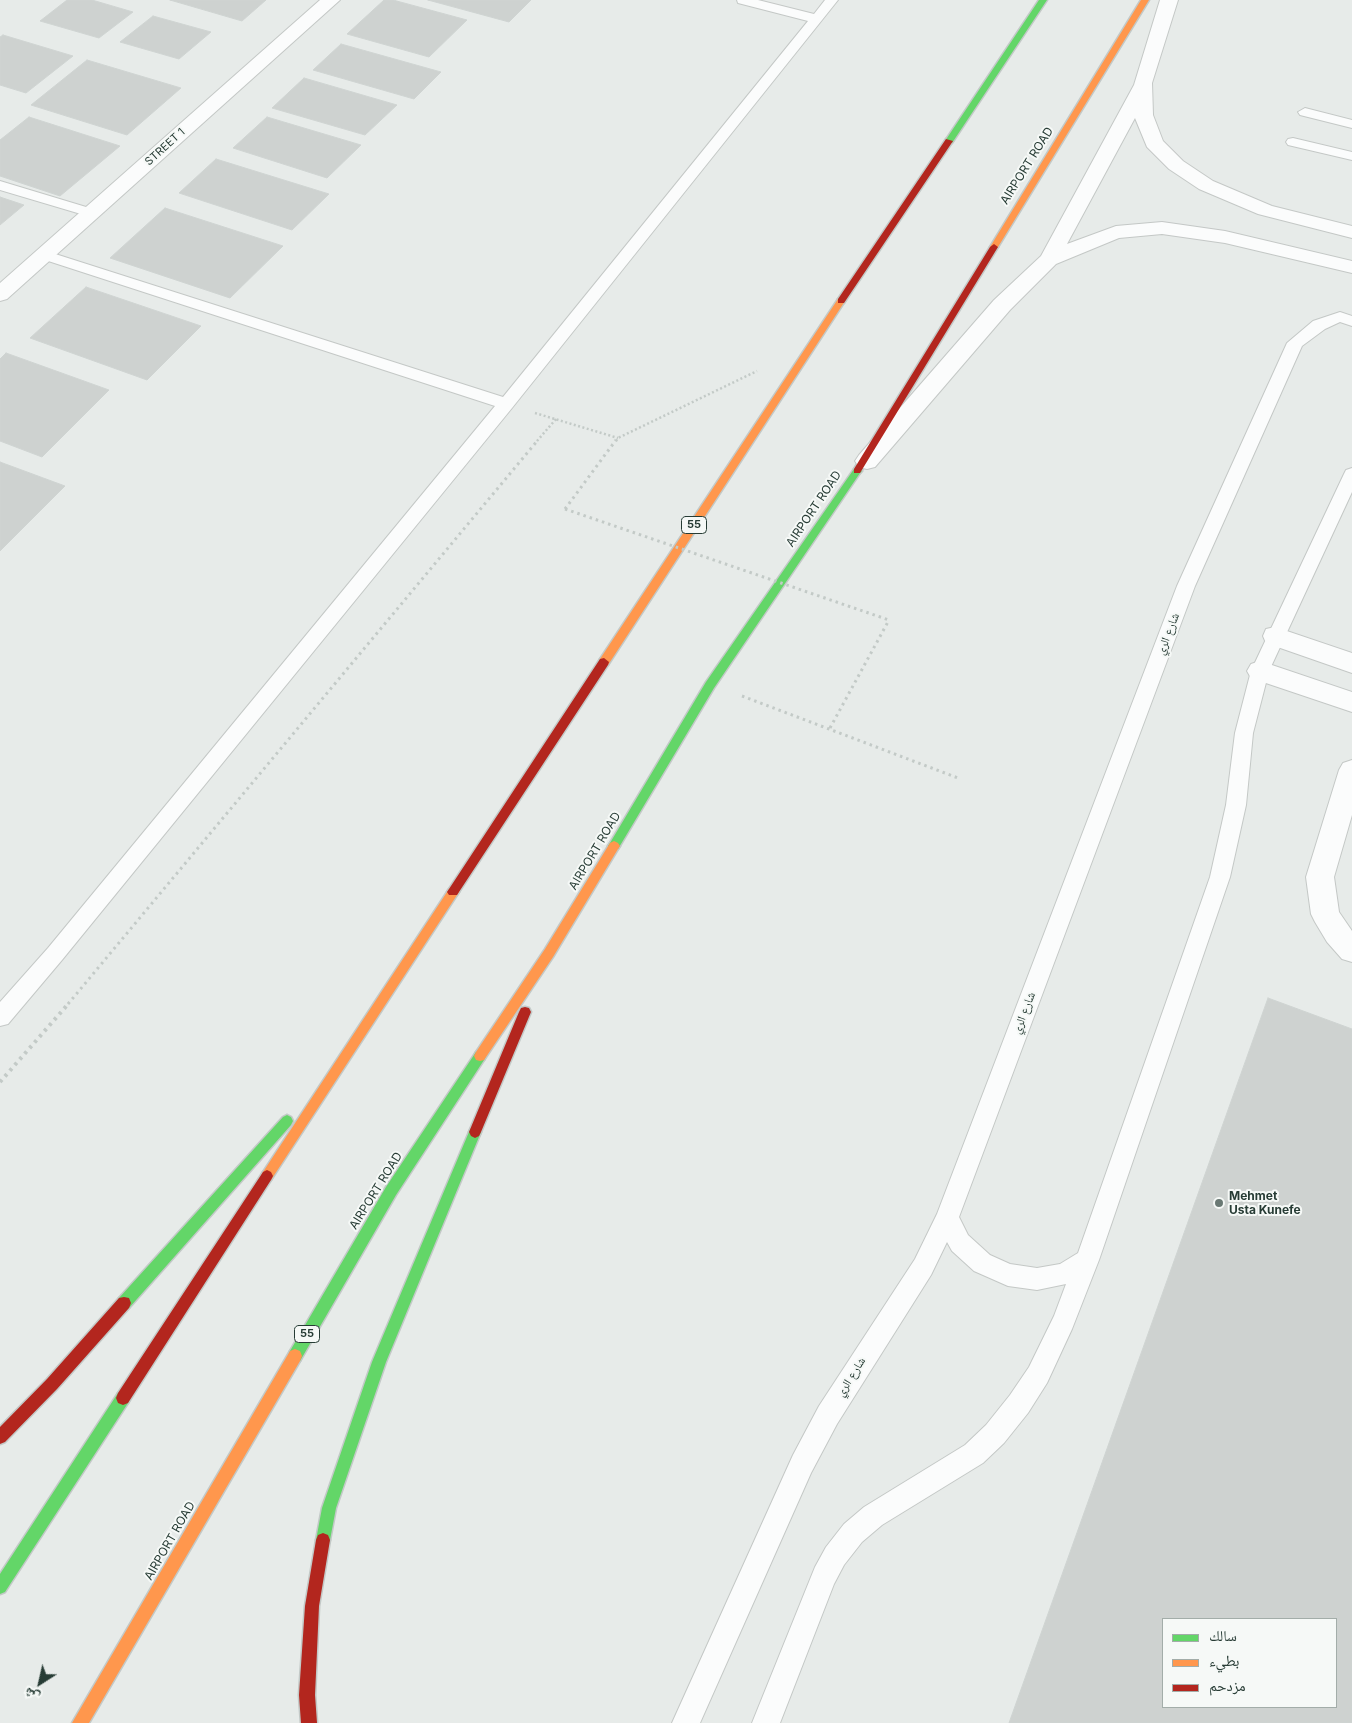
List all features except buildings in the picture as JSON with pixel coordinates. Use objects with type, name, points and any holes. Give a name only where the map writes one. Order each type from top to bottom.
[{"type":"highway","name":"55","points":[[0,1587],[348,1052],[896,219],[1043,0]]},
{"type":"highway","name":"AIRPORT ROAD","points":[[80,1723],[391,1191],[549,953],[710,685],[850,482],[1145,0]]},
{"type":"highway","points":[[309,1723],[307,1695],[312,1606],[329,1508],[379,1362],[549,953]]},
{"type":"highway","points":[[0,1437],[52,1384],[348,1052]]},
{"type":"street","name":"STREET 1","points":[[0,294],[331,0]]},
{"type":"street","points":[[850,482],[1002,305],[1049,259],[1144,83],[1169,0]]},
{"type":"street","points":[[1144,83],[1142,114],[1154,143],[1176,165],[1206,185],[1265,210],[1352,232]]},
{"type":"street","points":[[1049,259],[1116,232],[1162,228],[1225,236],[1352,267]]},
{"type":"street","points":[[1275,636],[1352,663]]},
{"type":"street","points":[[1260,671],[1352,702]]},
{"type":"street","points":[[1352,770],[1320,877],[1325,914],[1337,934],[1352,950]]},
{"type":"lane","points":[[743,0],[817,19]]},
{"type":"lane","points":[[0,1017],[55,954],[506,404],[832,0]]},
{"type":"lane","points":[[1305,112],[1352,124]]},
{"type":"lane","points":[[1293,142],[1352,156]]},
{"type":"lane","points":[[0,184],[91,213]]},
{"type":"lane","points":[[44,255],[506,404]]},
{"type":"lane","name":"شارع الري","points":[[686,1723],[807,1456],[837,1400],[923,1267],[947,1218],[1186,586],[1294,342],[1319,325],[1340,317],[1352,321]]},
{"type":"lane","points":[[766,1723],[824,1576],[835,1556],[853,1533],[873,1516],[974,1454],[995,1434],[1019,1404],[1038,1375],[1064,1321],[1220,877],[1236,805],[1244,733],[1260,671],[1352,474]]},
{"type":"lane","points":[[947,1218],[960,1242],[982,1263],[1008,1275],[1037,1279],[1064,1274],[1087,1260]]},
{"type":"path","points":[[760,370],[618,438],[566,509],[888,620],[830,728]]},
{"type":"path","points":[[506,404],[618,438]]},
{"type":"path","points":[[0,1082],[27,1053],[556,419]]},
{"type":"path","points":[[710,685],[830,728],[958,778]]},
{"type":"traffic: fast","points":[[949,141],[1043,0]]},
{"type":"traffic: fast","points":[[614,846],[710,685],[857,471]]},
{"type":"traffic: fast","points":[[295,1356],[391,1191],[480,1056]]},
{"type":"traffic: fast","points":[[124,1303],[287,1121]]},
{"type":"traffic: fast","points":[[323,1540],[329,1508],[379,1362],[475,1132]]},
{"type":"traffic: fast","points":[[0,1587],[123,1398]]},
{"type":"traffic: slow","points":[[994,247],[1145,0]]},
{"type":"traffic: slow","points":[[604,662],[841,301]]},
{"type":"traffic: slow","points":[[480,1056],[549,953],[614,846]]},
{"type":"traffic: slow","points":[[267,1176],[453,892]]},
{"type":"traffic: slow","points":[[80,1723],[295,1356]]},
{"type":"traffic: jam","points":[[841,301],[949,141]]},
{"type":"traffic: jam","points":[[857,471],[994,247]]},
{"type":"traffic: jam","points":[[453,892],[604,662]]},
{"type":"traffic: jam","points":[[475,1132],[525,1012]]},
{"type":"traffic: jam","points":[[123,1398],[267,1176]]},
{"type":"traffic: jam","points":[[0,1437],[52,1384],[124,1303]]},
{"type":"traffic: jam","points":[[309,1723],[307,1695],[312,1606],[323,1540]]},
{"type":"place","name":"Mehmet Usta Kunefe","points":[[1219,1203]]}]
